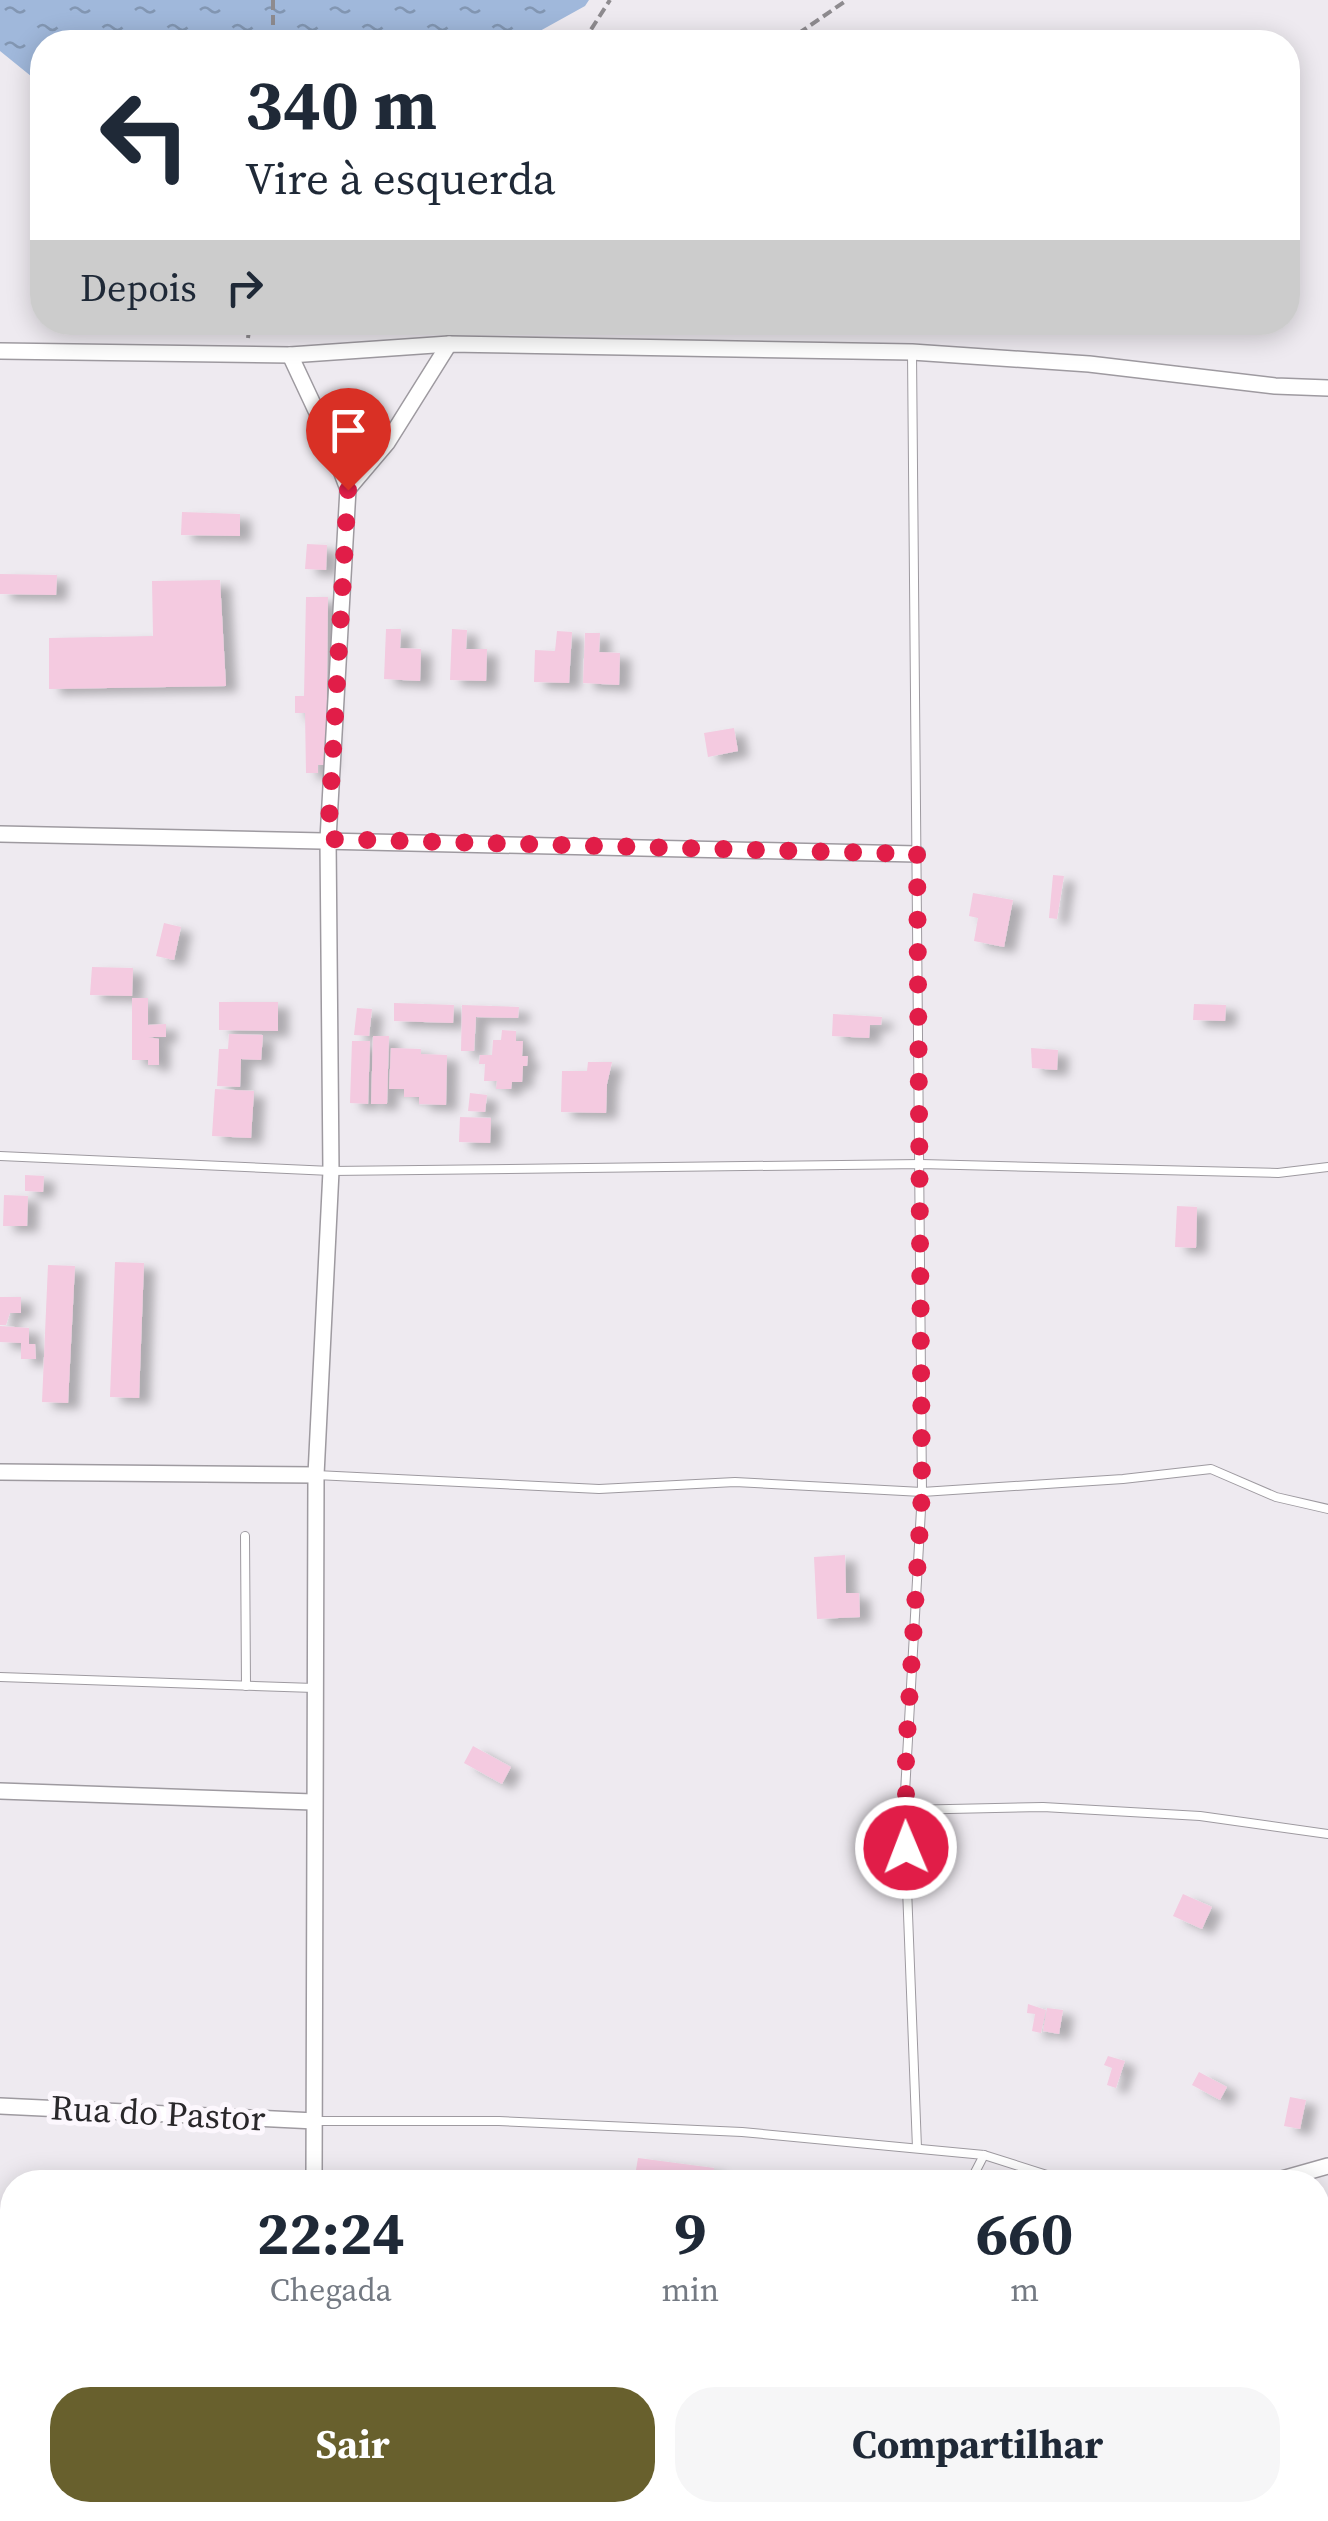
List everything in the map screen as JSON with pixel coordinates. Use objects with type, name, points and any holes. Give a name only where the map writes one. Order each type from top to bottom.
[{"type":"street","points":[[348,490],[387,443],[449,344]]},
{"type":"street","points":[[0,351],[290,355],[449,344],[912,352],[1089,364],[1275,386],[1328,388]]},
{"type":"street","points":[[290,355],[348,490],[328,839],[331,1171],[316,1475],[314,2170]]},
{"type":"street","points":[[0,834],[917,854]]},
{"type":"street","points":[[0,1472],[316,1475]]},
{"type":"street","points":[[0,1791],[314,1802]]},
{"type":"street","name":"Rua do Pastor","points":[[0,2106],[315,2120]]},
{"type":"lane","points":[[912,352],[922,1492],[904,1810],[916,2148]]},
{"type":"lane","points":[[0,1156],[331,1171],[921,1164],[1278,1173],[1328,1167]]},
{"type":"lane","points":[[316,1475],[599,1489],[735,1482],[922,1492],[1124,1479],[1211,1469],[1276,1497],[1328,1509]]},
{"type":"lane","points":[[246,1536],[246,1686]]},
{"type":"lane","points":[[0,1677],[314,1688]]},
{"type":"lane","points":[[904,1810],[1043,1808],[1180,1815],[1328,1834]]},
{"type":"lane","points":[[315,2120],[499,2121],[742,2132],[984,2155],[1031,2170]]},
{"type":"lane","points":[[976,2170],[984,2155]]},
{"type":"path","points":[[273,0],[273,30]]},
{"type":"path","points":[[591,30],[610,0]]},
{"type":"path","points":[[803,30],[847,0]]},
{"type":"water","points":[[0,0],[589,0],[542,30],[30,30],[30,75],[0,51]]},
{"type":"building","points":[[182,512],[240,514],[240,536],[181,535]]},
{"type":"building","points":[[307,544],[327,545],[326,570],[305,569]]},
{"type":"building","points":[[0,574],[57,575],[56,595],[0,594]]},
{"type":"building","points":[[220,580],[226,686],[49,689],[49,638],[153,636],[152,581]]},
{"type":"building","points":[[306,597],[328,597],[326,765],[318,765],[318,773],[306,773],[305,713],[295,713],[295,696],[304,696]]},
{"type":"building","points":[[386,629],[401,629],[400,648],[421,649],[420,681],[384,679]]},
{"type":"building","points":[[452,629],[467,630],[466,649],[487,649],[486,681],[450,680]]},
{"type":"building","points":[[557,631],[572,632],[569,683],[534,682],[535,650],[555,651]]},
{"type":"building","points":[[585,633],[600,633],[599,652],[620,653],[619,685],[583,683]]},
{"type":"building","points":[[734,728],[738,751],[708,757],[704,733]]},
{"type":"building","points":[[1053,875],[1064,876],[1057,919],[1049,918]]},
{"type":"building","points":[[973,893],[1013,900],[1004,947],[974,941],[978,918],[969,916]]},
{"type":"building","points":[[164,923],[181,927],[174,960],[156,956]]},
{"type":"building","points":[[92,967],[133,968],[132,996],[90,995]]},
{"type":"building","points":[[132,998],[148,998],[148,1025],[166,1024],[166,1037],[148,1037],[159,1039],[159,1065],[132,1060]]},
{"type":"building","points":[[219,1002],[278,1002],[278,1031],[219,1030]]},
{"type":"building","points":[[394,1003],[454,1005],[453,1023],[394,1021]]},
{"type":"building","points":[[1194,1004],[1226,1005],[1225,1021],[1193,1020]]},
{"type":"building","points":[[462,1005],[519,1007],[518,1018],[476,1017],[474,1051],[461,1051]]},
{"type":"building","points":[[357,1008],[372,1009],[369,1036],[354,1035]]},
{"type":"building","points":[[833,1014],[882,1017],[881,1025],[870,1025],[869,1038],[832,1036]]},
{"type":"building","points":[[502,1030],[516,1031],[516,1041],[523,1041],[522,1056],[528,1056],[522,1082],[512,1082],[511,1089],[496,1089],[497,1081],[484,1081],[485,1064],[479,1064],[480,1055],[492,1055],[493,1040],[501,1040]]},
{"type":"building","points":[[229,1034],[263,1035],[261,1060],[241,1059],[240,1087],[217,1086],[219,1049],[228,1049]]},
{"type":"building","points":[[373,1036],[389,1036],[387,1104],[371,1104]]},
{"type":"building","points":[[352,1041],[370,1041],[368,1104],[350,1103]]},
{"type":"building","points":[[391,1048],[447,1055],[446,1105],[419,1104],[419,1097],[404,1097],[404,1089],[389,1089]]},
{"type":"building","points":[[1031,1048],[1058,1050],[1057,1070],[1032,1068]]},
{"type":"building","points":[[588,1062],[612,1062],[606,1113],[561,1112],[562,1071],[587,1071]]},
{"type":"building","points":[[215,1089],[254,1091],[251,1138],[212,1136]]},
{"type":"building","points":[[470,1093],[487,1095],[485,1112],[468,1111]]},
{"type":"building","points":[[460,1117],[491,1118],[490,1143],[459,1142]]},
{"type":"building","points":[[25,1175],[44,1176],[43,1192],[25,1191]]},
{"type":"building","points":[[4,1195],[28,1196],[27,1226],[3,1226]]},
{"type":"building","points":[[1177,1206],[1197,1207],[1196,1248],[1175,1247]]},
{"type":"building","points":[[115,1262],[144,1263],[139,1398],[110,1397]]},
{"type":"building","points":[[48,1265],[75,1266],[68,1403],[42,1402]]},
{"type":"building","points":[[0,1297],[21,1297],[21,1313],[10,1313],[6,1325],[0,1325]]},
{"type":"building","points":[[0,1326],[29,1328],[29,1344],[35,1344],[36,1359],[21,1359],[21,1343],[0,1342]]},
{"type":"building","points":[[845,1555],[846,1593],[859,1593],[860,1617],[817,1619],[814,1557]]},
{"type":"building","points":[[473,1746],[511,1767],[502,1784],[464,1763]]},
{"type":"building","points":[[1183,1894],[1212,1907],[1202,1929],[1173,1916]]},
{"type":"building","points":[[1028,2004],[1046,2010],[1041,2033],[1032,2031],[1035,2014],[1027,2013]]},
{"type":"building","points":[[1047,2008],[1063,2010],[1059,2034],[1043,2031]]},
{"type":"building","points":[[1108,2056],[1125,2061],[1116,2088],[1107,2085],[1112,2068],[1104,2065]]},
{"type":"building","points":[[1199,2072],[1227,2087],[1220,2100],[1192,2085]]},
{"type":"building","points":[[1290,2097],[1306,2100],[1300,2129],[1284,2126]]},
{"type":"building","points":[[638,2158],[714,2168],[714,2170],[636,2170]]},
{"type":"route","points":[[348,490],[328,839],[917,854],[922,1492],[906,1753],[906,1848]]}]
